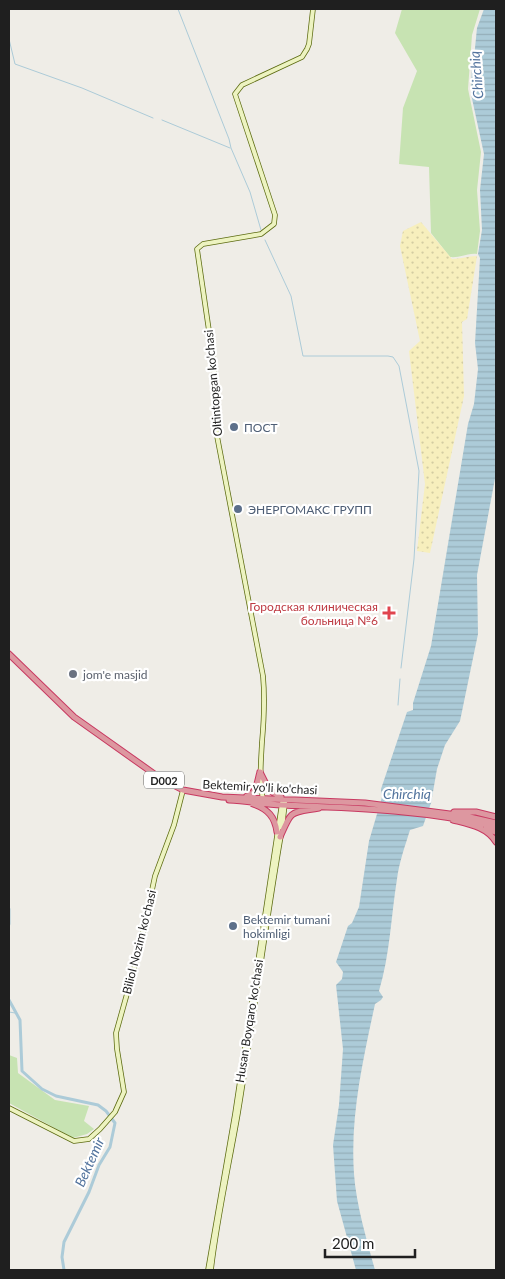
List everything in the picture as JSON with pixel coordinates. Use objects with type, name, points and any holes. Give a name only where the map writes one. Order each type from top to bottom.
[{"type":"highway","name":"Bektemir yo'li ko'chasi","points":[[9,654],[74,717],[160,778],[183,791],[283,803],[332,806],[365,805]]},
{"type":"highway","name":"Bektemir yo'li ko'chasi","points":[[9,658],[72,719],[160,781],[183,791],[216,799],[248,802],[263,800]]},
{"type":"highway","points":[[242,797],[251,795],[254,792],[260,772]]},
{"type":"highway","points":[[260,772],[269,790],[283,803]]},
{"type":"highway","points":[[248,802],[264,808],[271,814],[279,835]]},
{"type":"highway","name":"Bektemir yo'li ko'chasi","points":[[283,803],[365,805],[438,814]]},
{"type":"highway","points":[[279,835],[288,818],[293,813],[332,806]]},
{"type":"highway","points":[[438,814],[466,811],[496,815]]},
{"type":"highway","points":[[438,814],[496,832]]},
{"type":"highway","name":"D002","points":[[438,814],[496,823]]},
{"type":"highway","name":"D002","points":[[479,820],[496,827]]},
{"type":"highway","points":[[483,828],[491,834],[496,842]]},
{"type":"street","name":"Oltintopgan ko'chasi","points":[[263,800],[260,772],[264,712],[263,676],[217,436],[214,365],[197,249],[203,244],[261,234],[274,224],[275,215],[235,94],[242,85],[302,57],[308,49],[313,9]]},
{"type":"street","name":"Biliol Nozim ko'chasi","points":[[9,1108],[74,1141],[89,1139],[115,1112],[122,1098],[124,1085],[118,1058],[116,1033],[139,952],[155,876],[174,825],[183,791]]},
{"type":"street","name":"Husan Boyqaro ko'chasi","points":[[209,1270],[240,1085],[283,803]]},
{"type":"green space","points":[[402,9],[480,9],[472,35],[468,89],[481,152],[477,190],[480,231],[477,254],[450,257],[431,233],[429,167],[399,164],[403,108],[417,71],[395,33]]},
{"type":"green space","points":[[9,1055],[17,1058],[18,1073],[55,1100],[89,1106],[84,1121],[94,1129],[87,1134],[73,1138],[9,1103]]},
{"type":"sand","points":[[421,222],[452,259],[477,256],[467,319],[462,322],[464,396],[430,553],[417,551],[425,484],[409,351],[420,341],[400,246],[403,231]]},
{"type":"water","name":"Chirchiq","points":[[484,9],[496,9],[496,473],[477,575],[478,634],[460,721],[445,745],[437,769],[431,803],[423,826],[410,830],[402,854],[386,964],[379,991],[383,997],[375,1004],[358,1088],[353,1152],[355,1186],[359,1210],[375,1270],[356,1270],[337,1201],[333,1145],[339,1105],[343,1049],[336,985],[342,979],[343,972],[336,962],[348,926],[352,923],[359,907],[369,841],[382,797],[381,789],[407,712],[413,710],[413,703],[431,646],[468,424],[474,404],[478,369],[475,343],[480,258],[478,254],[482,230],[480,190],[484,154],[471,94],[472,64],[477,28]]},
{"type":"waterway","points":[[178,9],[231,148],[250,192],[261,230]]},
{"type":"waterway","points":[[9,39],[15,64],[82,88],[153,118]]},
{"type":"waterway","points":[[162,120],[230,148]]},
{"type":"waterway","points":[[265,240],[291,296],[303,356],[388,356],[393,357],[399,366],[419,471],[414,559],[401,668]]},
{"type":"waterway","points":[[398,705],[400,679]]},
{"type":"waterway","name":"Bektemir","points":[[9,909],[9,924]]},
{"type":"waterway","name":"Bektemir","points":[[9,1000],[20,1020],[22,1071],[42,1089],[56,1096],[98,1105],[106,1111],[115,1123],[110,1147],[99,1165],[89,1192],[64,1242],[62,1257],[64,1270]]},
{"type":"waterway","name":"Bektemir","points":[[9,1012],[15,1013]]},
{"type":"place","name":"ПОСТ","points":[[234,427]]},
{"type":"place","name":"ЭНЕРГОМАКС ГРУПП","points":[[238,509]]},
{"type":"place","name":"Городская клиническая больница №6","points":[[389,613]]},
{"type":"place","name":"jom'e masjid","points":[[73,674]]},
{"type":"place","name":"Bektemir tumani hokimligi","points":[[233,926]]}]
